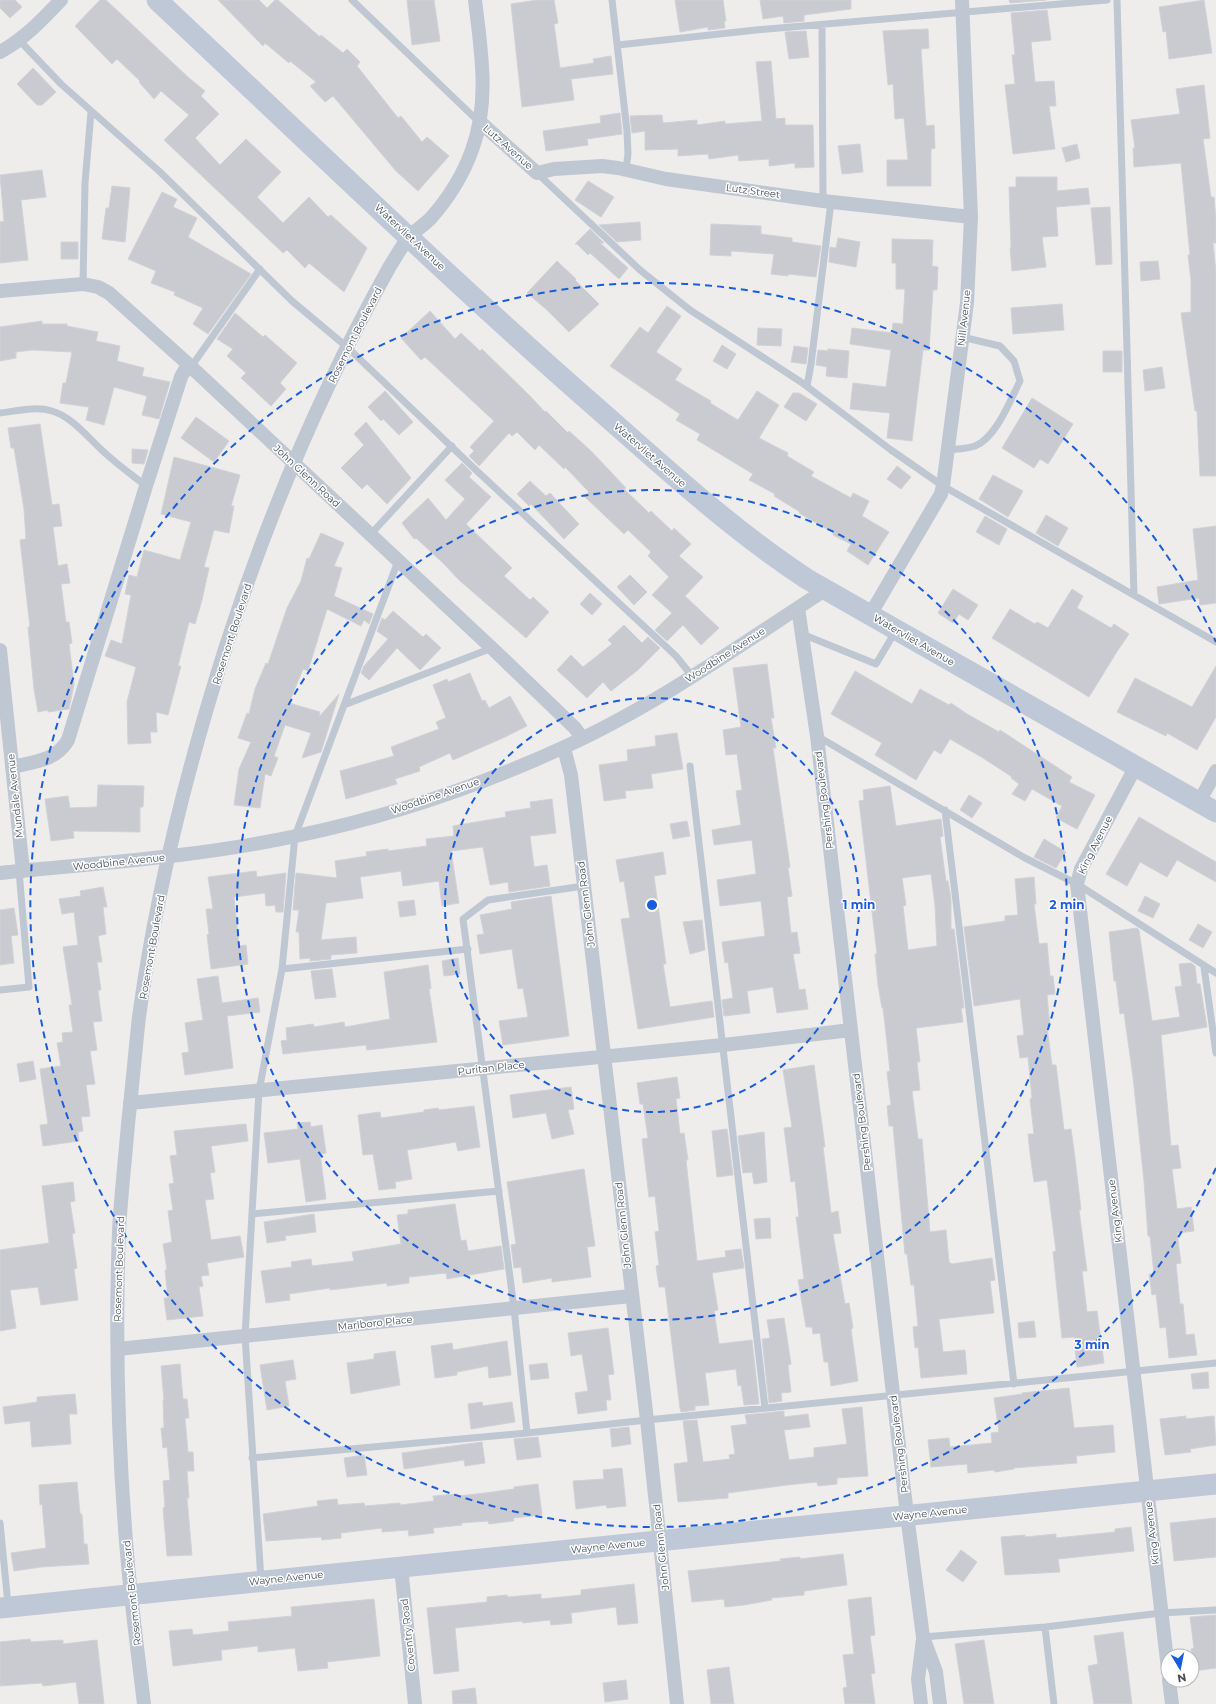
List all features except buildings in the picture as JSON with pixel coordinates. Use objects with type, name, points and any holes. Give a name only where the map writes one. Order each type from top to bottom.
[{"type":"street","points":[[0,52],[19,40],[38,24],[61,0]]},
{"type":"street","name":"Watervliet Avenue","points":[[157,0],[512,333],[693,492],[765,552],[825,590],[1207,807]]},
{"type":"street","name":"Rosemont Boulevard","points":[[144,1704],[125,1530],[118,1349],[119,1231],[130,1102],[140,1015],[156,919],[191,765],[227,644],[293,462],[347,347],[392,263],[409,237],[428,220],[446,200],[461,174],[469,156],[480,122],[483,103],[483,73],[476,0]]},
{"type":"street","name":"Nill Avenue","points":[[870,615],[941,494],[943,486],[967,303],[971,217],[963,7]]},
{"type":"street","name":"Lutz Avenue","points":[[480,122],[537,173]]},
{"type":"street","name":"Lutz Street","points":[[537,173],[554,169],[602,166],[626,169],[666,178],[827,201],[971,217]]},
{"type":"street","name":"John Glenn Road","points":[[0,291],[83,284],[98,287],[109,293],[190,366],[492,648],[575,728],[582,738]]},
{"type":"street","points":[[12,767],[45,760],[57,754],[68,740],[181,377],[190,366]]},
{"type":"street","name":"Woodbine Avenue","points":[[0,874],[170,857],[295,836],[363,820],[435,798],[564,748],[692,676],[825,590]]},
{"type":"street","name":"Pershing Boulevard","points":[[798,608],[817,736],[907,1515],[923,1636],[936,1672],[940,1704]]},
{"type":"street","name":"Mundale Avenue","points":[[0,650],[21,871]]},
{"type":"street","name":"John Glenn Road","points":[[564,748],[571,775],[631,1296],[647,1420],[677,1704]]},
{"type":"street","name":"King Avenue","points":[[1136,766],[1081,869],[1077,884],[1166,1648]]},
{"type":"street","points":[[1207,807],[1216,771]]},
{"type":"street","name":"Puritan Place","points":[[130,1102],[259,1091],[604,1057],[851,1030]]},
{"type":"street","name":"Marlboro Place","points":[[118,1349],[631,1296]]},
{"type":"street","name":"Wayne Avenue","points":[[4,1607],[1216,1484]]},
{"type":"street","name":"Coventry Road","points":[[401,1567],[415,1704]]},
{"type":"street","name":"Pershing Boulevard","points":[[921,1704],[918,1679],[923,1636]]},
{"type":"street","points":[[1170,1688],[1172,1704]]},
{"type":"lane","points":[[352,0],[480,122]]},
{"type":"lane","points":[[612,0],[627,131],[628,154],[626,169]]},
{"type":"lane","points":[[618,45],[756,30],[822,25],[963,7],[1107,0]]},
{"type":"lane","points":[[1117,0],[1134,595]]},
{"type":"lane","points":[[807,386],[811,364],[827,201],[822,25]]},
{"type":"lane","points":[[19,40],[91,112],[159,171],[292,301],[347,347],[676,656],[692,676]]},
{"type":"lane","points":[[83,284],[85,183],[91,112]]},
{"type":"lane","points":[[537,173],[640,270],[690,310],[807,386],[891,450],[943,486],[1216,642]]},
{"type":"lane","points":[[190,366],[260,270]]},
{"type":"lane","points":[[947,450],[975,446],[988,437],[1005,412],[1020,381],[1014,360],[1000,346],[962,337]]},
{"type":"lane","points":[[0,413],[40,409],[53,411],[65,417],[105,453],[146,486]]},
{"type":"lane","points":[[370,535],[452,446]]},
{"type":"lane","points":[[261,1581],[245,1336],[259,1091],[282,968],[295,836],[398,561]]},
{"type":"lane","points":[[802,634],[876,664],[896,630]]},
{"type":"lane","points":[[344,706],[492,648]]},
{"type":"lane","points":[[817,736],[1025,858],[1077,884],[1204,967],[1216,973]]},
{"type":"lane","points":[[690,766],[764,1408]]},
{"type":"lane","points":[[944,810],[1014,1384]]},
{"type":"lane","points":[[0,990],[29,987],[21,871]]},
{"type":"lane","points":[[527,1434],[514,1308],[463,919],[488,900],[584,886]]},
{"type":"lane","points":[[282,968],[468,950]]},
{"type":"lane","points":[[1204,967],[1216,1053]]},
{"type":"lane","points":[[252,1214],[499,1191]]},
{"type":"lane","points":[[252,1458],[527,1434],[647,1420],[1216,1363]]},
{"type":"lane","points":[[0,1523],[4,1607]]},
{"type":"lane","points":[[923,1636],[1045,1627],[1162,1614],[1216,1610]]},
{"type":"lane","points":[[1045,1627],[1054,1704]]}]
